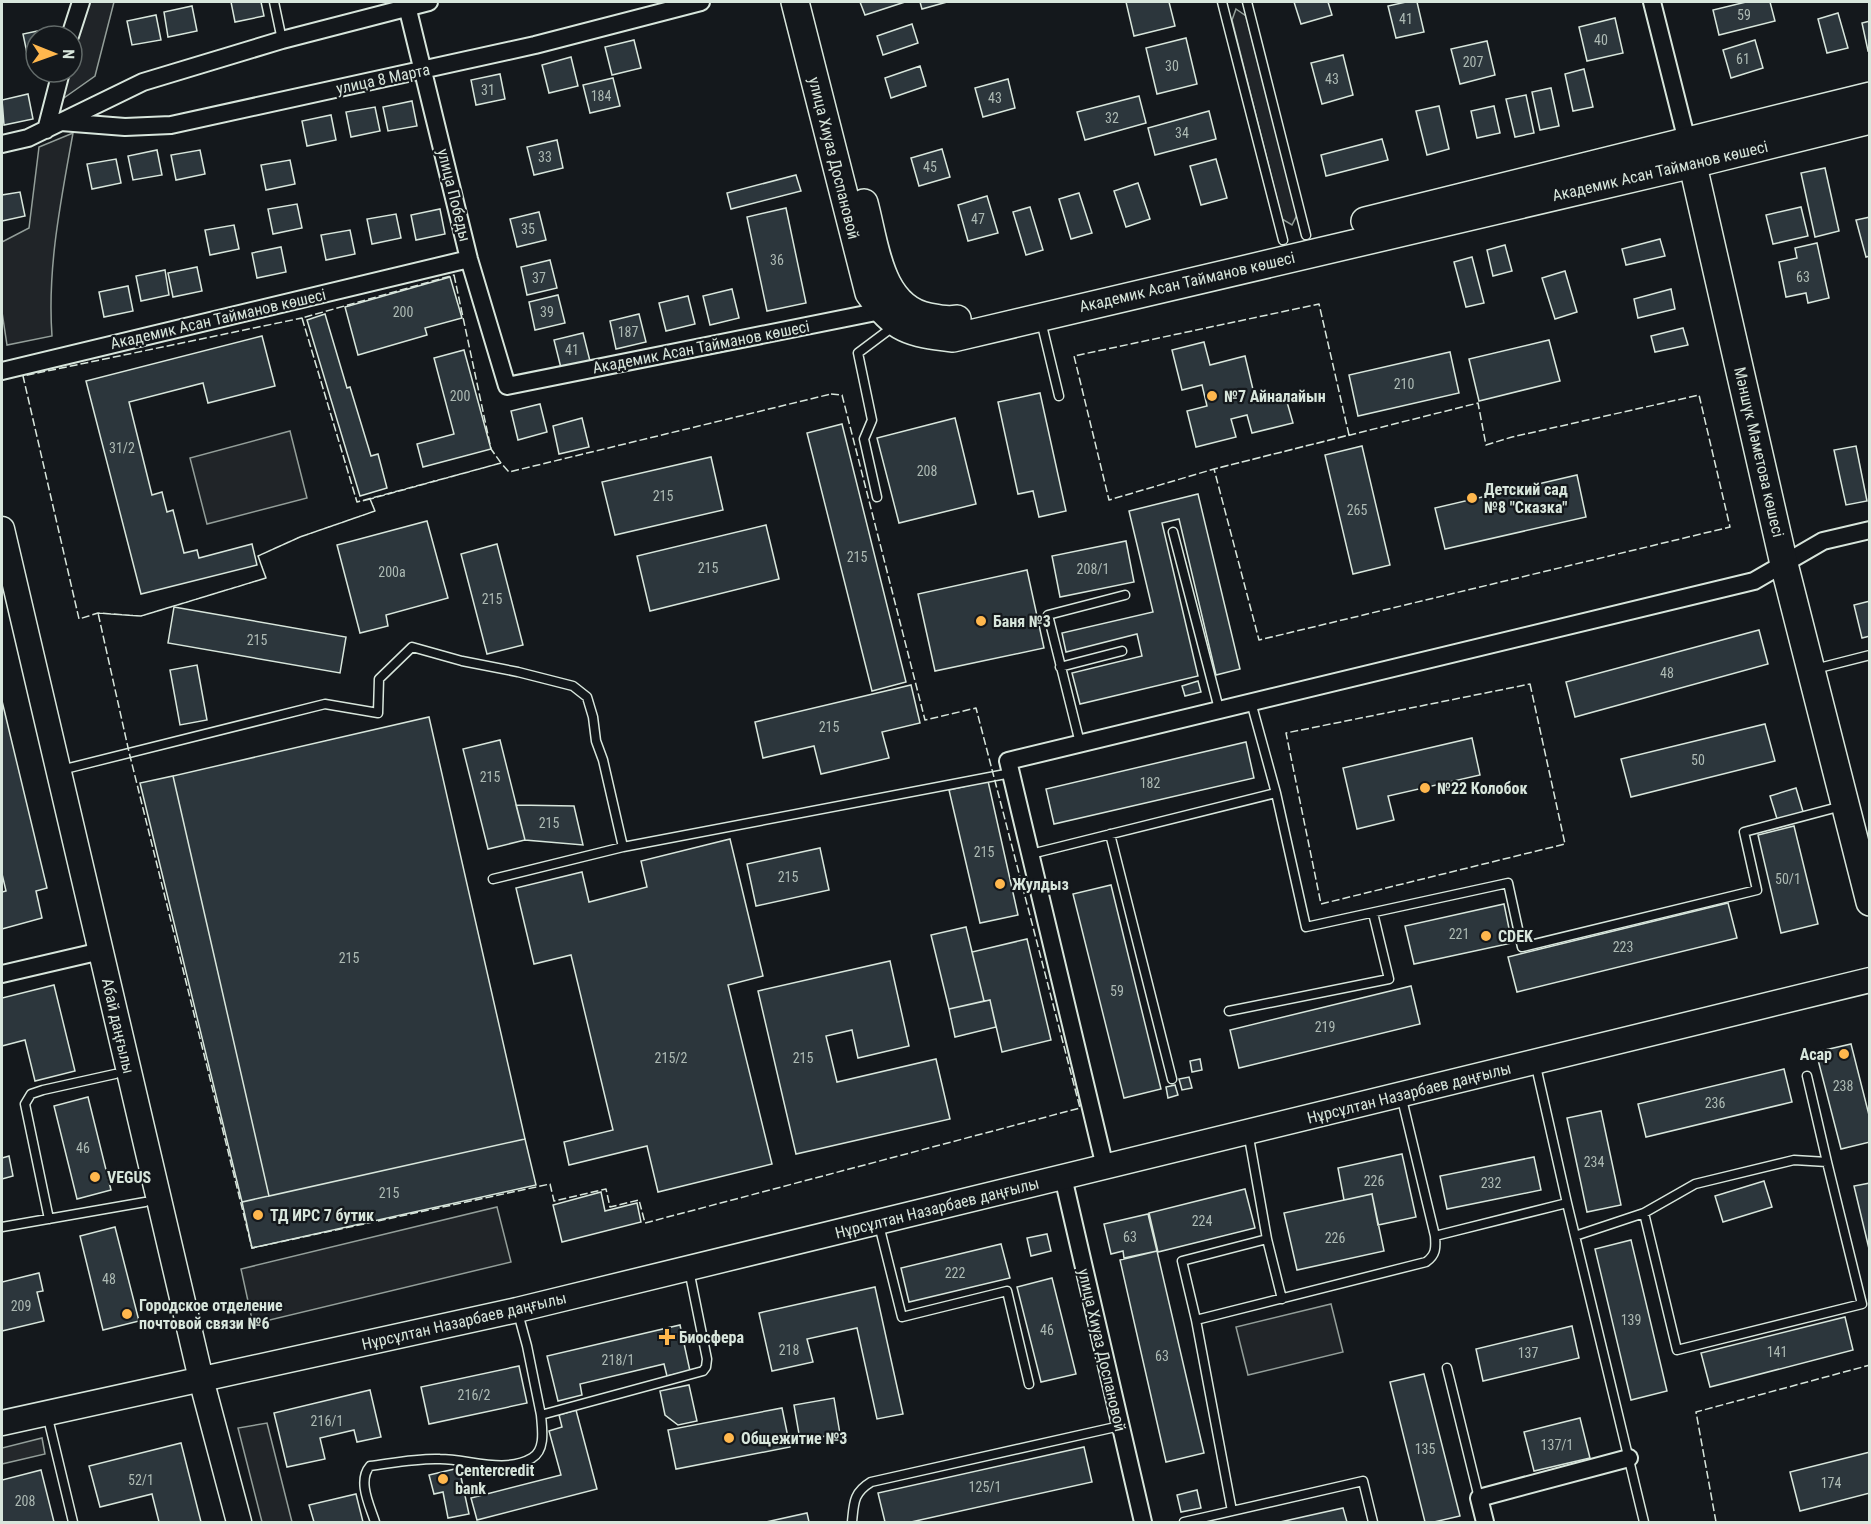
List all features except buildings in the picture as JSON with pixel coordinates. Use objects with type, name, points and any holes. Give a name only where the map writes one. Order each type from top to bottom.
[{"type":"main road","name":"улица Хиуаз Доспановой","points":[[795,2],[869,293],[892,312]]},
{"type":"main road","name":"улица Хиуаз Доспановой","points":[[811,2],[892,312]]},
{"type":"main road","name":"Академик Асан Тайманов көшесі","points":[[892,312],[917,334],[953,338],[1040,318],[1690,152],[1869,96]]},
{"type":"main road","name":"Академик Асан Тайманов көшесі","points":[[892,312],[949,321],[1294,238],[1690,152],[1869,120]]},
{"type":"main road","name":"Мәншүк Мәметова көшесі","points":[[1690,152],[1784,564],[1869,902]]},
{"type":"main road","name":"Абай даңғылы","points":[[2,530],[7,580],[58,770],[201,1378],[239,1522]]},
{"type":"main road","name":"Нұрсұлтан Назарбаев даңғылы","points":[[2,1423],[517,1310],[1869,980]]},
{"type":"street","points":[[74,24],[81,2]]},
{"type":"street","name":"улица 8 Марта","points":[[2,144],[28,138],[143,82],[407,4],[429,2]]},
{"type":"street","name":"улица 8 Марта","points":[[54,126],[171,125],[535,45],[700,2]]},
{"type":"street","name":"Мәншүк Мәметова көшесі","points":[[1652,2],[1690,152]]},
{"type":"street","name":"улица Победы","points":[[407,4],[469,258],[507,387]]},
{"type":"street","points":[[54,126],[59,84]]},
{"type":"street","name":"Академик Асан Тайманов көшесі","points":[[2,370],[469,258]]},
{"type":"street","name":"Академик Асан Тайманов көшесі","points":[[507,387],[892,312]]},
{"type":"street","points":[[1105,1167],[1008,761],[1754,581],[1823,541],[1869,530]]},
{"type":"street","points":[[2,974],[101,951]]},
{"type":"street","name":"улица Хиуаз Доспановой","points":[[1063,1177],[1143,1522]]},
{"type":"street","points":[[1485,1522],[1479,1498],[1629,1458]]},
{"type":"lane","points":[[274,2],[282,40]]},
{"type":"lane","points":[[1222,2],[1294,238]]},
{"type":"lane","points":[[1247,2],[1294,238]]},
{"type":"lane","points":[[877,497],[864,439],[872,420],[858,353],[892,312]]},
{"type":"lane","points":[[1040,318],[1059,396]]},
{"type":"lane","points":[[1173,532],[1219,709]]},
{"type":"lane","points":[[1080,743],[1048,615],[1125,595]]},
{"type":"lane","points":[[58,770],[325,704],[378,713],[380,679],[412,647],[462,661],[573,686],[587,697],[623,847]]},
{"type":"lane","points":[[1060,667],[1122,651]]},
{"type":"lane","points":[[1811,670],[1869,655]]},
{"type":"lane","points":[[1251,701],[1276,793],[1306,927],[1508,884],[1522,947],[1757,890],[1744,832],[1845,805]]},
{"type":"lane","points":[[493,879],[623,847],[1011,773]]},
{"type":"lane","points":[[1031,854],[1276,793]]},
{"type":"lane","points":[[1110,834],[1172,1079]]},
{"type":"lane","points":[[1229,1011],[1389,979],[1373,913]]},
{"type":"lane","points":[[1535,1062],[1644,1522]]},
{"type":"lane","points":[[49,1219],[25,1104],[31,1094],[115,1074]]},
{"type":"lane","points":[[1644,1214],[1677,1350],[1862,1304],[1807,1076]]},
{"type":"lane","points":[[1196,1320],[1426,1262],[1432,1257],[1436,1250],[1435,1236],[1401,1095]]},
{"type":"lane","points":[[1248,1132],[1267,1239],[1281,1299]]},
{"type":"lane","points":[[1575,1236],[1644,1214],[1695,1184],[1794,1160],[1827,1162]]},
{"type":"lane","points":[[2,1227],[145,1202]]},
{"type":"lane","points":[[1435,1236],[1567,1203]]},
{"type":"lane","points":[[879,1222],[902,1317],[1007,1291],[1029,1384]]},
{"type":"lane","points":[[1232,1511],[1196,1320],[1182,1261],[1267,1239]]},
{"type":"lane","points":[[541,1414],[703,1371],[707,1359],[689,1268]]},
{"type":"lane","points":[[375,1522],[364,1484],[365,1472],[370,1466],[440,1459],[482,1464],[510,1464],[533,1458],[540,1449],[541,1414],[517,1310]]},
{"type":"lane","points":[[1447,1368],[1479,1498]]},
{"type":"lane","points":[[46,1413],[73,1522]]},
{"type":"lane","points":[[852,1522],[855,1498],[861,1488],[871,1482],[1120,1426]]},
{"type":"lane","points":[[1184,1522],[1363,1481],[1373,1522]]},
{"type":"shaded area","points":[[86,2],[114,2],[95,76],[84,84],[84,24],[80,24]]},
{"type":"shaded area","points":[[1236,9],[1246,16],[1297,215],[1292,225],[1282,219],[1232,20]]},
{"type":"shaded area","points":[[66,84],[84,84],[61,100]]},
{"type":"shaded area","points":[[73,133],[53,260],[52,336],[7,345],[2,312],[2,242],[29,228],[39,147]]},
{"type":"shaded area","points":[[290,431],[307,498],[207,524],[190,458]]},
{"type":"shaded area","points":[[497,1207],[511,1262],[253,1324],[241,1269]]},
{"type":"shaded area","points":[[1331,1304],[1343,1352],[1248,1375],[1236,1327]]},
{"type":"shaded area","points":[[267,1423],[292,1522],[262,1522],[238,1428]]},
{"type":"shaded area","points":[[42,1438],[45,1454],[2,1464],[2,1448]]},
{"type":"fence","points":[[454,275],[491,449],[501,463],[357,502],[302,318],[454,275]]},
{"type":"fence","points":[[1349,435],[1214,469],[1259,640],[1730,527],[1699,395],[1512,437],[1486,445],[1478,403],[1214,469],[1109,500],[1074,356],[1319,304],[1349,435]]},
{"type":"fence","points":[[302,318],[357,502],[370,499],[375,511],[300,537],[258,556],[266,578],[141,616],[98,613],[79,619],[23,376],[302,318]]},
{"type":"fence","points":[[831,394],[842,395],[925,720],[976,708],[1080,1108],[645,1223],[639,1200],[610,1207],[606,1189],[554,1201],[550,1184],[252,1248],[129,752],[98,613],[141,616],[266,578],[258,556],[300,537],[375,511],[370,499],[501,463],[509,472],[831,394]]},
{"type":"fence","points":[[1530,684],[1565,844],[1321,904],[1286,733],[1530,684]]},
{"type":"fence","points":[[1716,1522],[1696,1412],[1870,1365]]},
{"type":"place","name":"№7 Айналайын","points":[[1212,396]]},
{"type":"place","name":"Детский сад №8 \"Сказка\"","points":[[1472,498]]},
{"type":"place","name":"Баня №3","points":[[981,621]]},
{"type":"place","name":"№22 Колобок","points":[[1425,788]]},
{"type":"place","name":"Жулдыз","points":[[1000,884]]},
{"type":"place","name":"CDEK","points":[[1486,936]]},
{"type":"place","name":"Асар","points":[[1844,1054]]},
{"type":"place","name":"VEGUS","points":[[95,1177]]},
{"type":"place","name":"ТД ИРС 7 бутик","points":[[258,1215]]},
{"type":"place","name":"Городское отделение почтовой связи №6","points":[[127,1314]]},
{"type":"place","name":"Биосфера","points":[[667,1337]]},
{"type":"place","name":"Общежитие №3","points":[[729,1438]]},
{"type":"place","name":"Centercredit bank","points":[[443,1479]]}]
